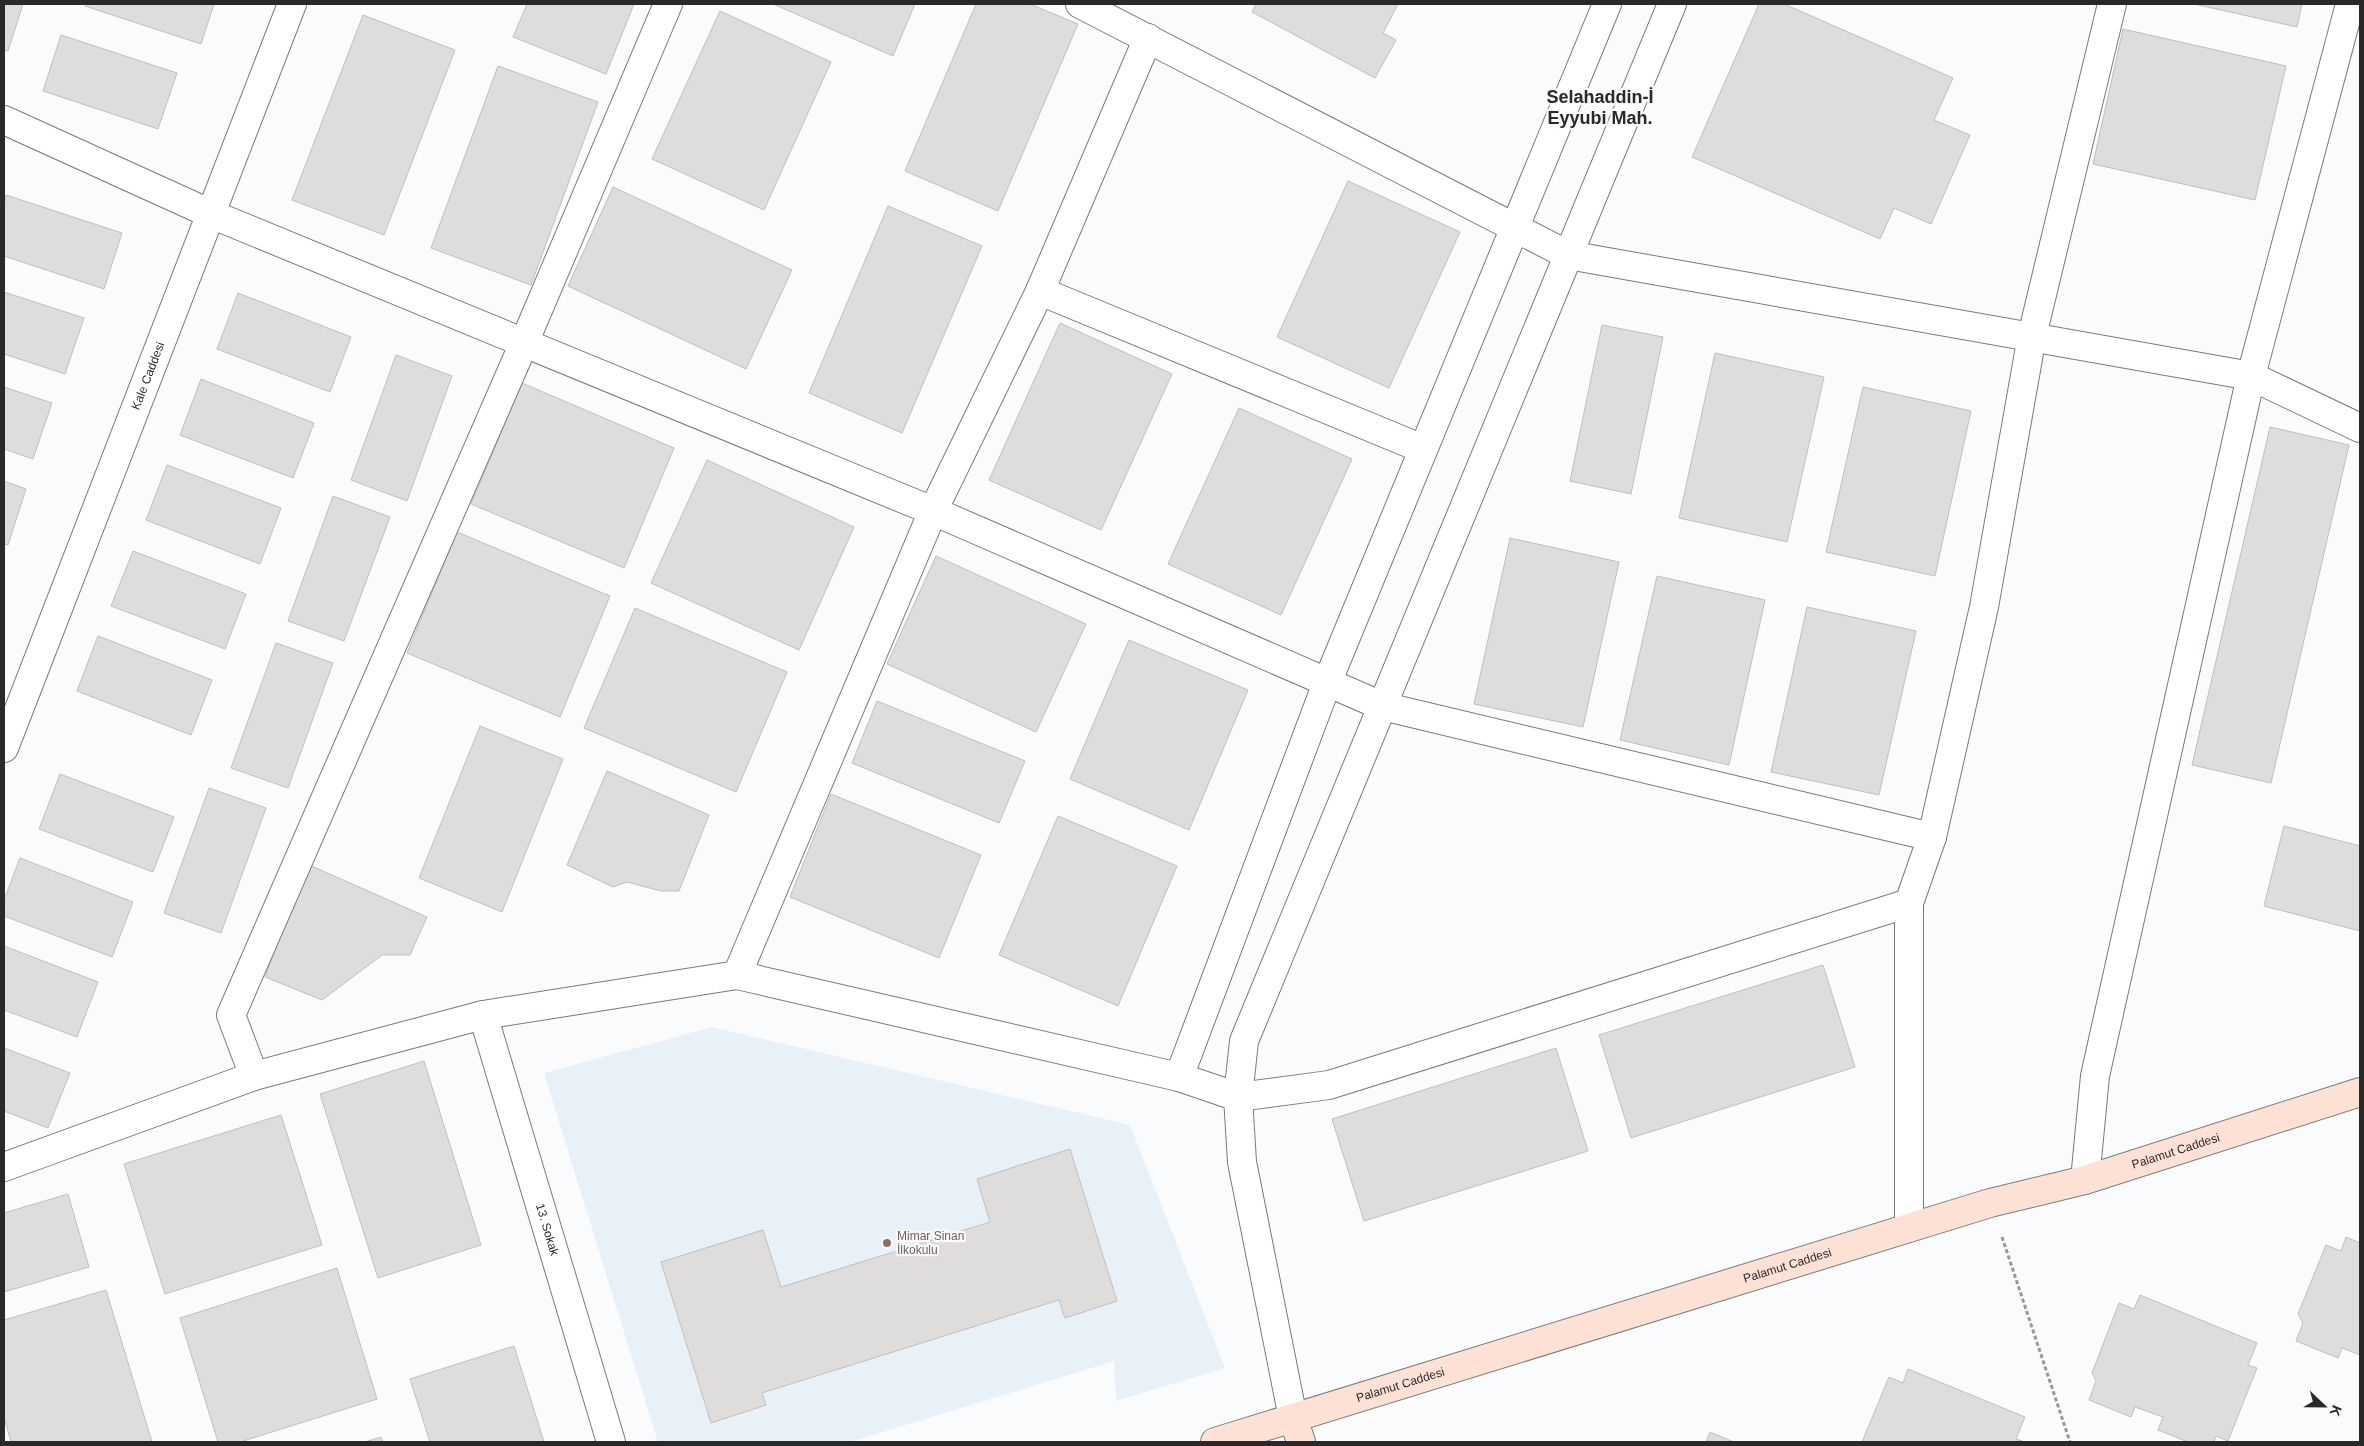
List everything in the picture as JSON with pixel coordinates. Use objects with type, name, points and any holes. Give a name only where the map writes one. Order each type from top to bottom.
[{"type":"street","name":"Kale Caddesi","points":[[4,748],[292,4]]},
{"type":"street","points":[[254,1076],[231,1015],[524,342],[668,4]]},
{"type":"street","points":[[1080,4],[1568,255],[2251,376],[2360,428]]},
{"type":"street","points":[[1178,1077],[1327,683],[1607,4]]},
{"type":"street","points":[[1297,1430],[1242,1162],[1238,1096],[1244,1041],[1672,4]]},
{"type":"street","points":[[1909,1228],[1909,903],[1932,838],[1984,607],[2032,336],[2112,4]]},
{"type":"street","points":[[2085,1180],[2095,1076],[2251,376],[2350,4]]},
{"type":"street","points":[[737,975],[933,511],[1040,291],[1148,38]]},
{"type":"street","points":[[4,120],[211,214],[933,511],[1382,706],[1932,838]]},
{"type":"street","points":[[1040,291],[1423,449]]},
{"type":"street","points":[[4,1167],[254,1076],[483,1015],[737,975],[1178,1077],[1238,1096],[1329,1085],[1909,903]]},
{"type":"street","name":"13. Sokak","points":[[483,1015],[611,1442]]},
{"type":"street","name":"Palamut Caddesi","points":[[1215,1442],[1297,1430],[1909,1228],[1990,1203],[2085,1180],[2360,1092]]},
{"type":"path","points":[[1990,1203],[2070,1442]]},
{"type":"shaded area","name":"Mimar Sinan İlkokulu","points":[[712,1027],[1130,1125],[1225,1368],[1116,1401],[1114,1361],[850,1442],[658,1442],[544,1073]]},
{"type":"building","points":[[4,4],[23,4],[8,51],[4,50]]},
{"type":"building","points":[[86,4],[214,4],[201,44],[85,6]]},
{"type":"building","points":[[527,4],[634,4],[606,74],[513,37]]},
{"type":"building","points":[[773,4],[915,4],[893,56]]},
{"type":"building","points":[[976,4],[1030,4],[1078,24],[998,211],[905,171]]},
{"type":"building","points":[[1256,4],[1398,4],[1383,33],[1396,40],[1375,78],[1252,12]]},
{"type":"building","points":[[1759,4],[1784,4],[1953,78],[1934,120],[1970,135],[1931,224],[1894,208],[1880,239],[1692,157]]},
{"type":"building","points":[[2194,4],[2302,4],[2297,27]]},
{"type":"building","points":[[720,11],[831,62],[764,210],[652,159]]},
{"type":"building","points":[[363,15],[455,50],[384,235],[292,200]]},
{"type":"building","points":[[2123,29],[2286,66],[2255,200],[2093,164]]},
{"type":"building","points":[[61,35],[177,73],[158,129],[43,91]]},
{"type":"building","points":[[498,66],[598,102],[531,285],[431,248]]},
{"type":"building","points":[[1348,181],[1460,232],[1389,388],[1277,337]]},
{"type":"building","points":[[613,187],[792,270],[746,369],[568,286]]},
{"type":"building","points":[[6,195],[122,233],[104,289],[4,256],[4,203]]},
{"type":"building","points":[[888,206],[982,246],[902,433],[809,393]]},
{"type":"building","points":[[4,292],[84,318],[65,374],[4,354]]},
{"type":"building","points":[[238,293],[351,337],[330,392],[217,349]]},
{"type":"building","points":[[1060,323],[1172,374],[1101,530],[989,480]]},
{"type":"building","points":[[1602,325],[1663,337],[1631,494],[1570,481]]},
{"type":"building","points":[[1715,353],[1824,377],[1787,542],[1679,518]]},
{"type":"building","points":[[396,355],[452,376],[407,501],[351,480]]},
{"type":"building","points":[[201,379],[314,423],[293,478],[180,435]]},
{"type":"building","points":[[522,383],[674,448],[624,568],[471,504]]},
{"type":"building","points":[[4,387],[52,403],[33,459],[4,449]]},
{"type":"building","points":[[1863,387],[1971,411],[1935,576],[1826,552]]},
{"type":"building","points":[[1239,408],[1352,459],[1281,615],[1168,564]]},
{"type":"building","points":[[2270,427],[2349,445],[2271,783],[2192,765]]},
{"type":"building","points":[[707,460],[854,527],[799,650],[651,583]]},
{"type":"building","points":[[167,465],[281,508],[260,564],[146,520]]},
{"type":"building","points":[[4,481],[26,489],[8,545],[4,544]]},
{"type":"building","points":[[333,496],[390,517],[344,641],[288,621]]},
{"type":"building","points":[[457,532],[610,596],[560,717],[407,653]]},
{"type":"building","points":[[1510,538],[1619,562],[1583,727],[1474,704]]},
{"type":"building","points":[[133,551],[246,594],[225,649],[111,606]]},
{"type":"building","points":[[936,556],[1086,624],[1036,732],[887,664]]},
{"type":"building","points":[[1657,576],[1765,600],[1729,765],[1620,740]]},
{"type":"building","points":[[1807,607],[1916,631],[1879,795],[1771,772]]},
{"type":"building","points":[[635,608],[787,672],[736,792],[584,728]]},
{"type":"building","points":[[98,636],[212,680],[191,735],[77,691]]},
{"type":"building","points":[[1129,640],[1248,690],[1189,830],[1070,779]]},
{"type":"building","points":[[276,643],[333,663],[288,788],[231,768]]},
{"type":"building","points":[[877,701],[1025,761],[999,823],[852,763]]},
{"type":"building","points":[[480,726],[563,759],[502,912],[419,878]]},
{"type":"building","points":[[607,771],[709,815],[679,891],[661,891],[627,882],[613,887],[567,865]]},
{"type":"building","points":[[60,774],[174,817],[153,872],[39,829]]},
{"type":"building","points":[[209,788],[266,808],[221,933],[164,913]]},
{"type":"building","points":[[831,794],[981,855],[939,958],[790,897]]},
{"type":"building","points":[[1058,816],[1177,866],[1118,1006],[999,955]]},
{"type":"building","points":[[2284,826],[2360,846],[2360,931],[2264,906]]},
{"type":"building","points":[[20,858],[133,902],[112,957],[4,916],[4,900]]},
{"type":"building","points":[[307,864],[427,917],[410,955],[382,955],[322,1000],[265,977]]},
{"type":"building","points":[[4,946],[98,982],[77,1037],[4,1010]]},
{"type":"building","points":[[1823,965],[1855,1067],[1631,1138],[1599,1035]]},
{"type":"building","points":[[4,1048],[70,1073],[48,1128],[4,1111]]},
{"type":"building","points":[[1556,1048],[1588,1151],[1364,1221],[1332,1119]]},
{"type":"building","points":[[424,1061],[481,1245],[378,1278],[320,1094]]},
{"type":"building","points":[[281,1115],[322,1245],[165,1294],[124,1164]]},
{"type":"building","points":[[1070,1149],[1117,1301],[1065,1318],[1059,1300],[762,1393],[766,1405],[711,1423],[661,1262],[763,1230],[781,1287],[990,1222],[977,1179]]},
{"type":"building","points":[[68,1194],[89,1267],[4,1292],[4,1213]]},
{"type":"building","points":[[2346,1237],[2360,1243],[2360,1355],[2342,1348],[2338,1358],[2296,1341],[2303,1323],[2298,1314],[2326,1245],[2341,1251]]},
{"type":"building","points":[[337,1268],[377,1399],[240,1442],[218,1442],[180,1318]]},
{"type":"building","points":[[106,1290],[152,1442],[11,1442],[4,1417],[4,1320]]},
{"type":"building","points":[[2140,1295],[2257,1343],[2248,1365],[2257,1368],[2228,1441],[2216,1436],[2214,1442],[2188,1442],[2158,1430],[2163,1417],[2135,1407],[2131,1417],[2089,1400],[2096,1381],[2092,1373],[2119,1303],[2134,1309]]},
{"type":"building","points":[[514,1346],[544,1442],[430,1442],[410,1379]]},
{"type":"building","points":[[1908,1369],[2025,1417],[2016,1439],[2025,1442],[1862,1442],[1889,1377],[1903,1383]]},
{"type":"building","points":[[1710,1432],[1734,1442],[1706,1442]]},
{"type":"building","points":[[381,1437],[383,1442],[365,1442]]},
{"type":"place","name":"Mimar Sinan İlkokulu","points":[[887,1243]]},
{"type":"district","name":"Selahaddin-İ Eyyubi Mah.","points":[[1600,107]]}]
